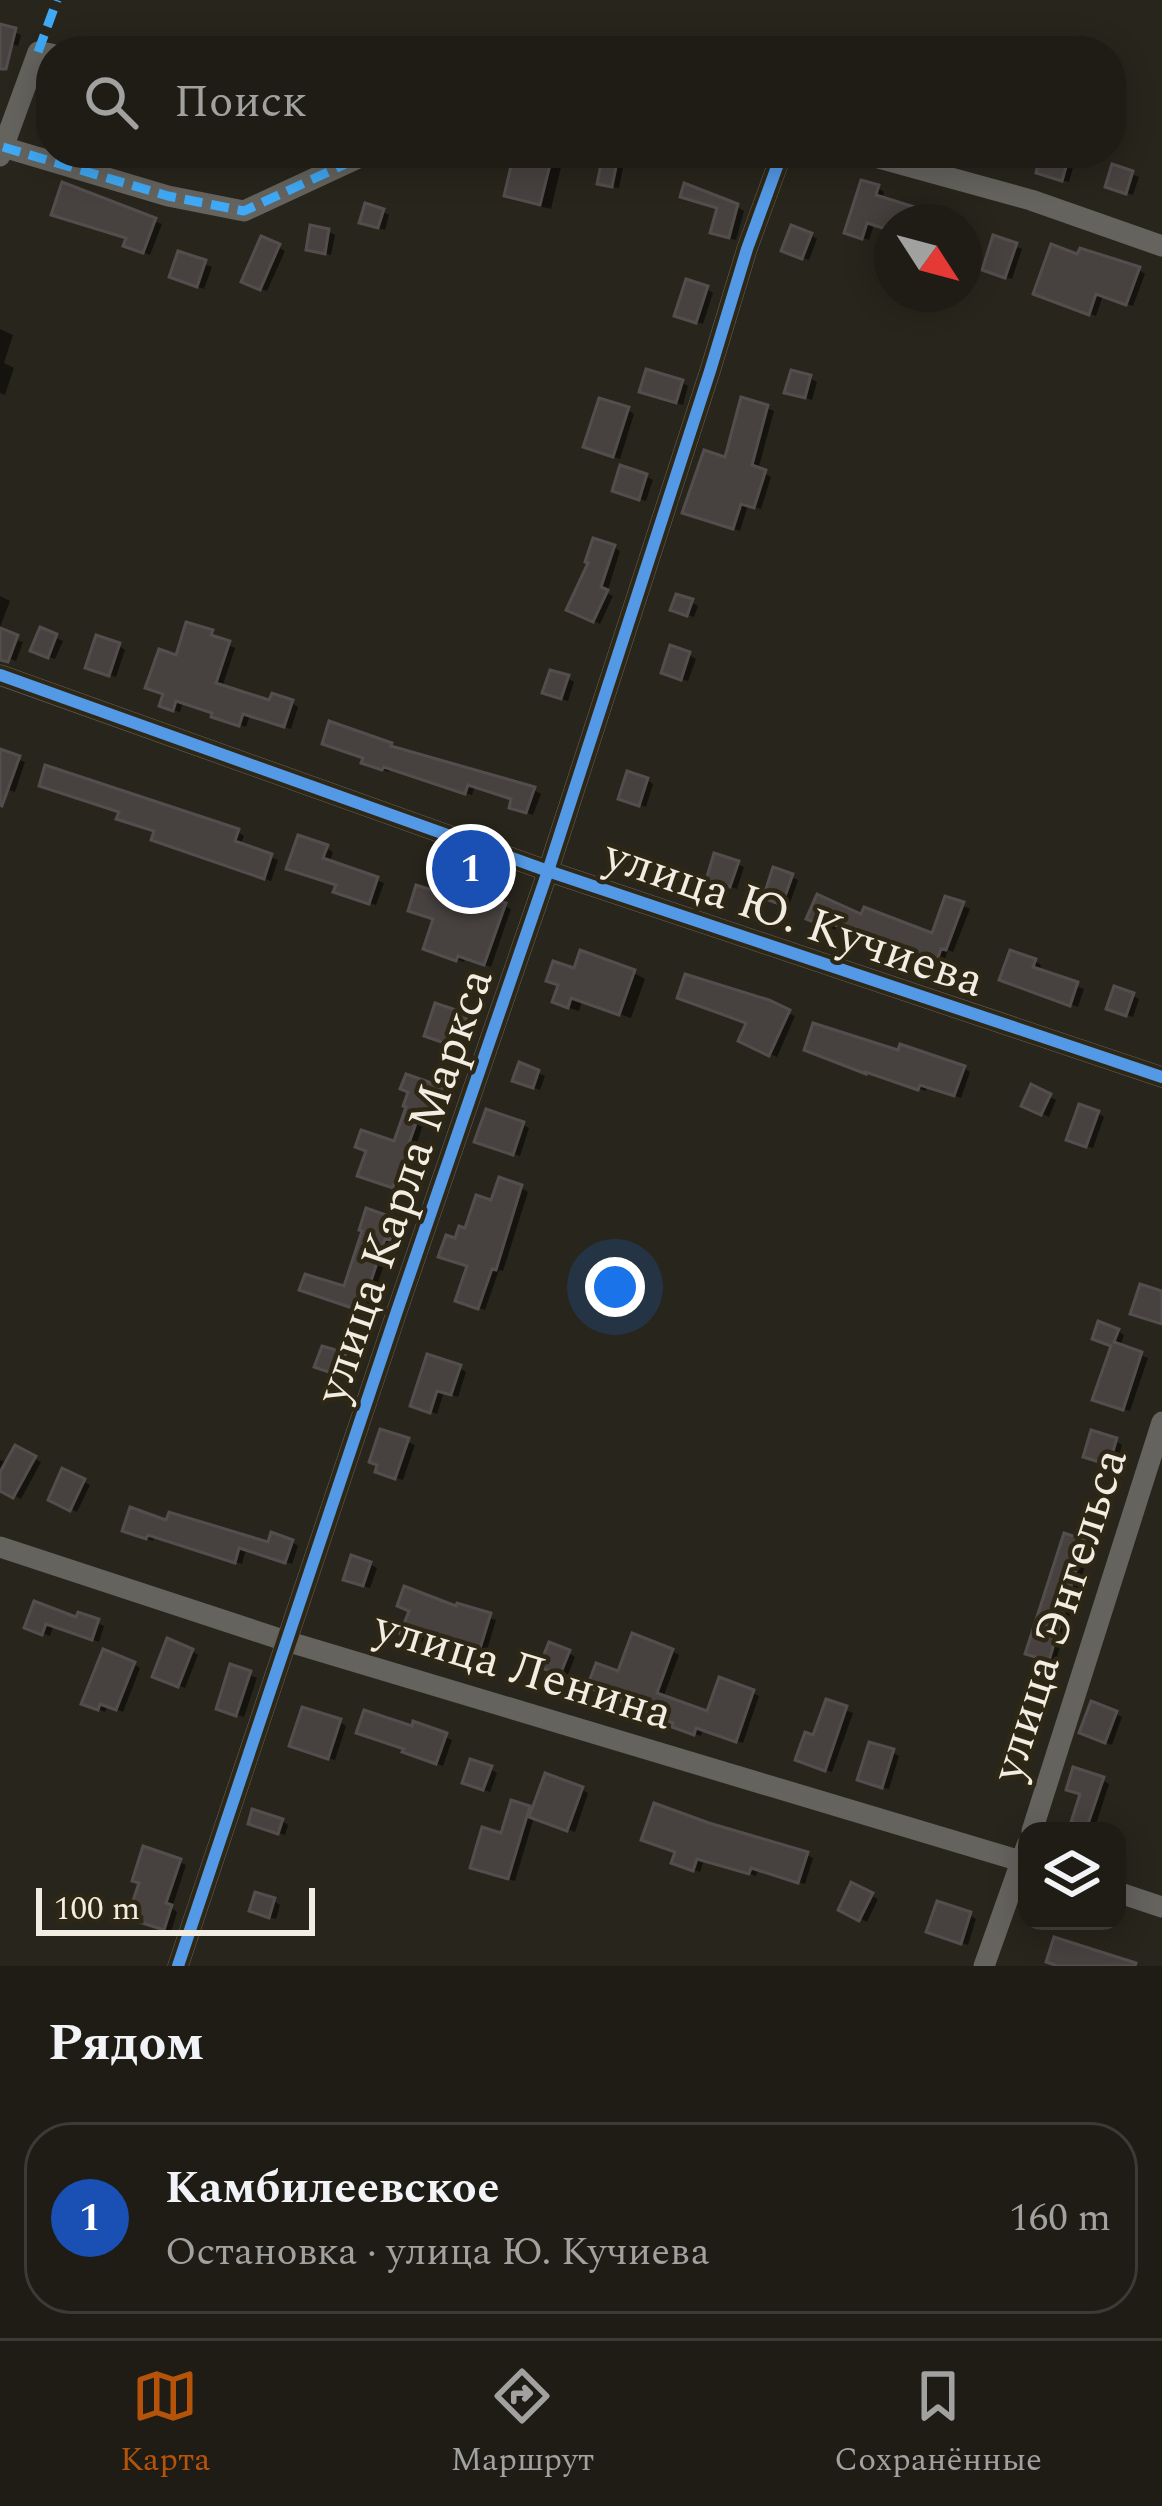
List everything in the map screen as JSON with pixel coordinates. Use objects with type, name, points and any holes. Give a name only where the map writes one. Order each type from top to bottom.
[{"type":"street","points":[[36,72],[2,152],[36,161]]},
{"type":"street","points":[[62,168],[244,212],[337,168]]},
{"type":"street","name":"улица Карла Маркса","points":[[178,1966],[548,871],[777,168]]},
{"type":"street","points":[[915,168],[1031,200],[1162,245]]},
{"type":"street","name":"улица Ю. Кучиева","points":[[0,675],[548,871],[1162,1077]]},
{"type":"street","name":"улица Энгельса","points":[[1035,1822],[1162,1422]]},
{"type":"street","name":"улица Ленина","points":[[0,1546],[286,1641],[1018,1854]]},
{"type":"street","points":[[984,1966],[1018,1875]]},
{"type":"street","points":[[1126,1895],[1162,1907]]},
{"type":"building","points":[[0,24],[16,28],[6,69],[0,69]]},
{"type":"building","points":[[511,168],[549,168],[540,205],[504,196]]},
{"type":"building","points":[[600,168],[616,168],[612,187],[597,184]]},
{"type":"building","points":[[1037,168],[1066,168],[1062,181],[1036,173]]},
{"type":"building","points":[[1111,168],[1133,171],[1126,194],[1105,187]]},
{"type":"building","points":[[861,180],[879,185],[876,195],[905,204],[874,204],[874,225],[867,223],[862,239],[844,233]]},
{"type":"building","points":[[62,182],[156,218],[143,253],[123,246],[126,238],[51,215]]},
{"type":"building","points":[[684,183],[738,204],[729,238],[710,233],[717,208],[680,197]]},
{"type":"building","points":[[365,203],[384,209],[378,228],[359,223]]},
{"type":"building","points":[[310,225],[329,229],[325,254],[306,250]]},
{"type":"building","points":[[791,225],[812,233],[802,259],[781,251]]},
{"type":"building","points":[[993,235],[1017,243],[1005,278],[982,270]]},
{"type":"building","points":[[261,236],[280,244],[260,290],[241,282]]},
{"type":"building","points":[[1051,244],[1140,267],[1126,305],[1096,294],[1089,315],[1033,294]]},
{"type":"building","points":[[178,251],[206,260],[197,287],[169,277]]},
{"type":"building","points":[[686,279],[708,286],[696,323],[674,316]]},
{"type":"building","points":[[646,369],[683,380],[676,403],[639,392]]},
{"type":"building","points":[[791,370],[811,375],[805,398],[784,393]]},
{"type":"building","points":[[741,397],[768,405],[752,465],[766,470],[754,508],[741,504],[733,529],[682,513],[704,450],[725,457]]},
{"type":"building","points":[[599,398],[629,407],[613,457],[583,447]]},
{"type":"building","points":[[620,465],[647,474],[639,500],[612,491]]},
{"type":"building","points":[[593,538],[615,545],[601,587],[608,590],[593,622],[566,610],[588,563]]},
{"type":"building","points":[[676,594],[693,599],[687,616],[670,610]]},
{"type":"building","points":[[186,622],[230,641],[216,683],[269,700],[272,693],[293,700],[284,727],[243,714],[239,726],[176,701],[173,711],[159,706],[163,694],[145,688],[159,649],[176,655]]},
{"type":"building","points":[[40,627],[57,634],[48,658],[30,651]]},
{"type":"building","points":[[0,628],[18,635],[8,662],[0,660]]},
{"type":"building","points":[[96,635],[120,643],[109,676],[85,668]]},
{"type":"building","points":[[670,645],[690,652],[681,680],[661,673]]},
{"type":"building","points":[[550,670],[569,675],[561,699],[542,693]]},
{"type":"building","points":[[329,721],[391,746],[535,787],[526,813],[509,808],[511,799],[468,785],[465,794],[361,763],[363,758],[322,744]]},
{"type":"building","points":[[0,749],[20,756],[2,806],[0,805]]},
{"type":"building","points":[[45,765],[239,829],[235,841],[272,854],[264,879],[151,840],[154,831],[116,819],[119,812],[39,786]]},
{"type":"building","points":[[627,771],[648,778],[639,806],[618,799]]},
{"type":"building","points":[[298,835],[328,845],[323,858],[378,877],[369,904],[333,892],[336,885],[286,869]]},
{"type":"building","points":[[714,853],[739,861],[730,887],[706,880]]},
{"type":"building","points":[[773,867],[793,874],[782,905],[763,898]]},
{"type":"building","points":[[416,885],[477,904],[481,895],[506,903],[484,965],[423,949],[433,919],[408,911]]},
{"type":"building","points":[[817,894],[861,914],[864,907],[932,933],[945,896],[964,902],[946,950],[941,949],[937,961],[806,919]]},
{"type":"building","points":[[580,950],[635,970],[619,1015],[571,998],[568,1008],[552,1002],[558,985],[546,981],[553,961],[574,968]]},
{"type":"building","points":[[1010,950],[1036,959],[1033,967],[1078,982],[1070,1006],[999,980]]},
{"type":"building","points":[[685,974],[790,1010],[769,1056],[738,1041],[746,1023],[677,998]]},
{"type":"building","points":[[1114,986],[1134,993],[1126,1016],[1106,1009]]},
{"type":"building","points":[[435,1003],[468,1014],[456,1047],[424,1036]]},
{"type":"building","points":[[813,1023],[965,1066],[954,1096],[920,1085],[918,1090],[804,1050]]},
{"type":"building","points":[[519,1062],[539,1070],[533,1088],[512,1081]]},
{"type":"building","points":[[406,1074],[443,1087],[439,1102],[432,1099],[427,1115],[420,1112],[408,1146],[413,1148],[393,1188],[357,1176],[366,1151],[355,1147],[361,1130],[394,1141],[406,1107],[408,1092],[400,1089]]},
{"type":"building","points":[[1031,1084],[1051,1094],[1041,1115],[1021,1106]]},
{"type":"building","points":[[1079,1104],[1099,1111],[1086,1147],[1066,1140]]},
{"type":"building","points":[[486,1109],[524,1122],[513,1155],[474,1142]]},
{"type":"building","points":[[499,1177],[522,1185],[496,1270],[492,1269],[478,1309],[455,1301],[467,1266],[438,1257],[446,1235],[455,1238],[459,1226],[465,1228],[476,1195],[491,1200]]},
{"type":"building","points":[[366,1208],[397,1219],[390,1240],[385,1239],[361,1311],[299,1290],[305,1274],[344,1286]]},
{"type":"building","points":[[1140,1284],[1162,1291],[1162,1324],[1130,1314]]},
{"type":"building","points":[[1098,1321],[1119,1329],[1114,1342],[1142,1352],[1123,1410],[1092,1400],[1111,1346],[1092,1339]]},
{"type":"building","points":[[322,1346],[346,1353],[338,1375],[314,1367]]},
{"type":"building","points":[[427,1354],[461,1365],[451,1395],[437,1391],[430,1413],[410,1406]]},
{"type":"building","points":[[380,1429],[409,1438],[395,1479],[375,1472],[377,1465],[369,1462]]},
{"type":"building","points":[[1091,1430],[1117,1438],[1109,1465],[1083,1457]]},
{"type":"building","points":[[15,1445],[36,1456],[13,1498],[0,1491],[0,1472]]},
{"type":"building","points":[[62,1468],[85,1479],[70,1511],[48,1500]]},
{"type":"building","points":[[130,1507],[166,1520],[169,1512],[268,1542],[271,1532],[293,1540],[285,1563],[239,1548],[235,1563],[122,1531]]},
{"type":"building","points":[[1064,1533],[1085,1540],[1049,1661],[1025,1654]]},
{"type":"building","points":[[351,1555],[371,1562],[363,1586],[343,1580]]},
{"type":"building","points":[[404,1586],[456,1606],[491,1613],[479,1652],[420,1634],[418,1641],[400,1634],[409,1611],[397,1606]]},
{"type":"building","points":[[34,1601],[76,1617],[78,1612],[99,1619],[92,1640],[46,1624],[42,1635],[24,1628]]},
{"type":"building","points":[[632,1633],[673,1649],[657,1693],[707,1711],[719,1677],[754,1690],[736,1742],[696,1728],[694,1735],[672,1727],[673,1723],[587,1687],[596,1663],[618,1671]]},
{"type":"building","points":[[167,1638],[193,1649],[178,1687],[152,1677]]},
{"type":"building","points":[[549,1642],[570,1650],[560,1675],[539,1667]]},
{"type":"building","points":[[103,1649],[135,1662],[116,1710],[81,1704]]},
{"type":"building","points":[[230,1664],[251,1671],[236,1716],[216,1709]]},
{"type":"building","points":[[826,1699],[847,1706],[825,1771],[795,1760],[805,1732],[813,1735]]},
{"type":"building","points":[[1091,1701],[1117,1711],[1105,1743],[1079,1733]]},
{"type":"building","points":[[302,1707],[341,1719],[328,1759],[289,1746]]},
{"type":"building","points":[[364,1710],[447,1733],[436,1764],[356,1733]]},
{"type":"building","points":[[869,1742],[894,1749],[882,1788],[857,1780]]},
{"type":"building","points":[[470,1759],[492,1766],[483,1790],[462,1783]]},
{"type":"building","points":[[1073,1767],[1104,1777],[1089,1822],[1071,1822],[1080,1794],[1066,1790]]},
{"type":"building","points":[[545,1773],[583,1787],[567,1831],[529,1817]]},
{"type":"building","points":[[511,1800],[530,1806],[508,1879],[470,1868],[482,1827],[501,1833]]},
{"type":"building","points":[[654,1803],[808,1852],[798,1883],[751,1868],[749,1874],[697,1859],[693,1871],[671,1863],[675,1852],[641,1840]]},
{"type":"building","points":[[252,1809],[283,1819],[278,1834],[248,1824]]},
{"type":"building","points":[[143,1846],[181,1859],[166,1903],[172,1905],[164,1930],[127,1918],[139,1883],[132,1881]]},
{"type":"building","points":[[851,1882],[873,1893],[859,1921],[838,1910]]},
{"type":"building","points":[[255,1892],[275,1898],[269,1918],[249,1911]]},
{"type":"building","points":[[937,1901],[971,1912],[961,1944],[926,1932]]},
{"type":"building","points":[[1054,1937],[1136,1963],[1135,1966],[1046,1962]]},
{"type":"marked path","points":[[44,36],[57,0]]},
{"type":"marked path","points":[[3,147],[36,157]]},
{"type":"marked path","points":[[74,168],[168,196],[244,211],[337,168]]},
{"type":"cycle path","points":[[178,1966],[548,871],[777,168]]},
{"type":"cycle path","points":[[0,675],[548,871],[1162,1077]]},
{"type":"place","name":"Камбилеевское","points":[[471,869]]}]
